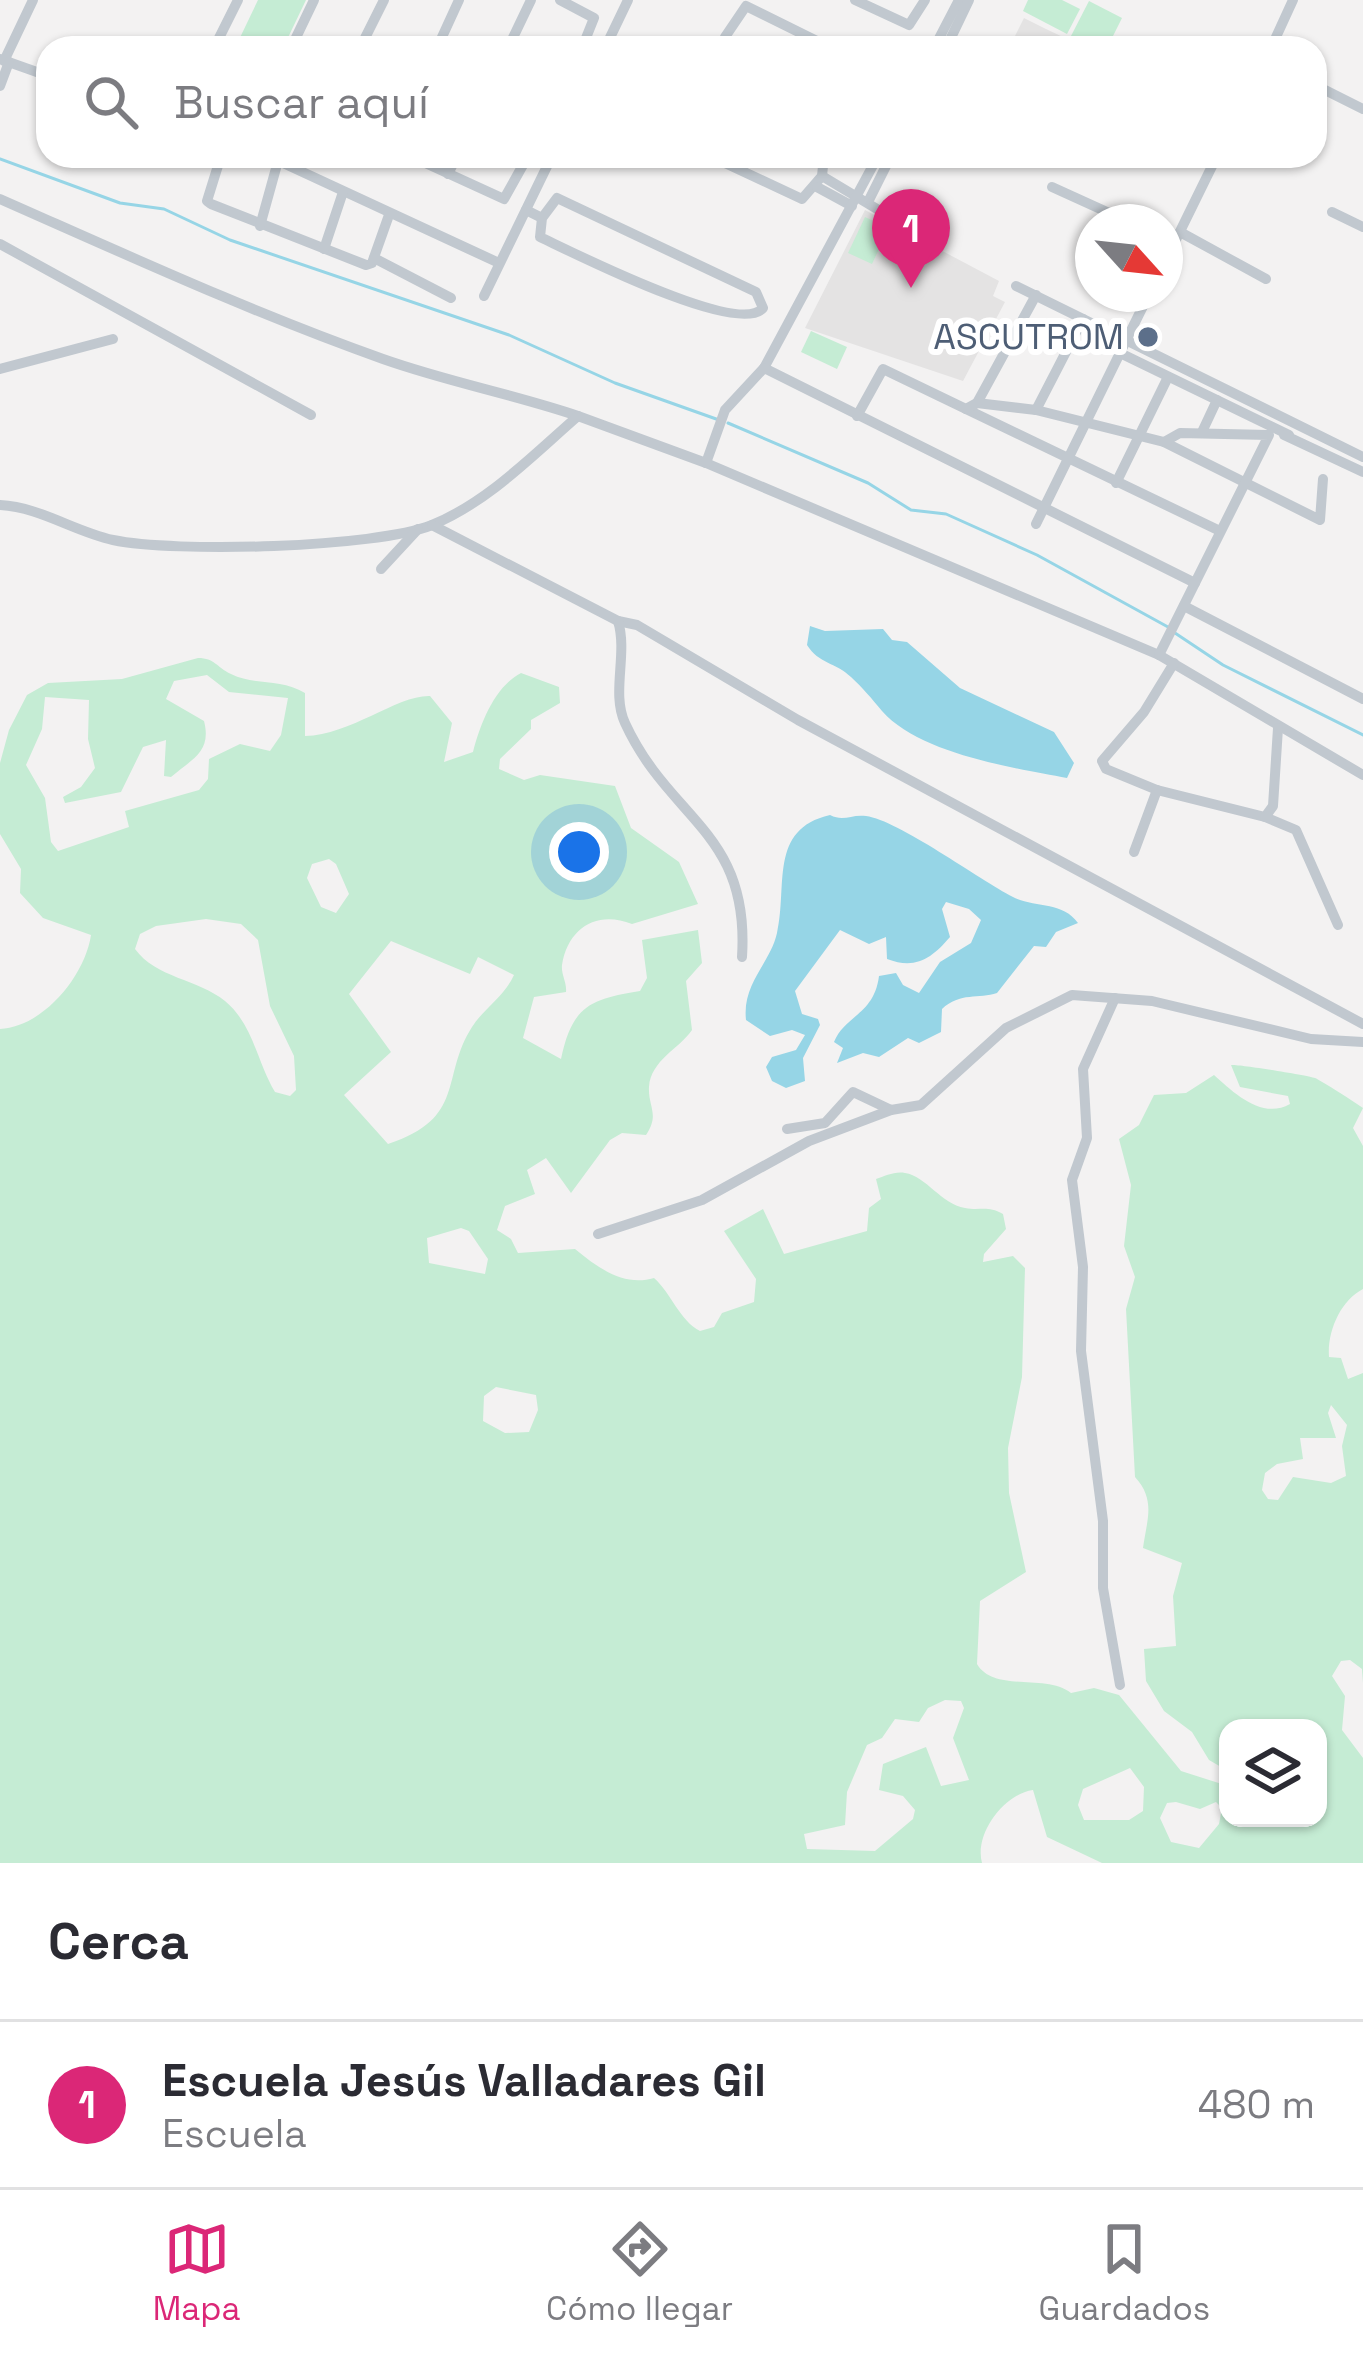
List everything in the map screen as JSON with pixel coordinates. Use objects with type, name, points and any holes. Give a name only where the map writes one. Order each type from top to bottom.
[{"type":"street","points":[[0,86],[4,61],[33,0]]},
{"type":"street","points":[[220,36],[238,0]]},
{"type":"street","points":[[297,36],[314,0]]},
{"type":"street","points":[[366,36],[384,0]]},
{"type":"street","points":[[442,36],[459,0]]},
{"type":"street","points":[[514,36],[531,0]]},
{"type":"street","points":[[560,0],[594,18],[587,36]]},
{"type":"street","points":[[611,36],[628,0]]},
{"type":"street","points":[[855,0],[909,25],[923,4]]},
{"type":"street","points":[[941,36],[959,0]]},
{"type":"street","points":[[952,36],[969,0]]},
{"type":"street","points":[[1276,36],[1293,0]]},
{"type":"street","points":[[923,4],[952,13]]},
{"type":"street","points":[[923,4],[946,26]]},
{"type":"street","points":[[726,36],[746,6],[807,36]]},
{"type":"street","points":[[4,61],[36,72]]},
{"type":"street","points":[[1327,91],[1363,109]]},
{"type":"street","points":[[217,168],[207,201],[366,265],[374,258],[389,215]]},
{"type":"street","points":[[260,226],[271,168]]},
{"type":"street","points":[[294,168],[500,263]]},
{"type":"street","points":[[435,168],[504,199],[521,168]]},
{"type":"street","points":[[448,174],[451,168]]},
{"type":"street","points":[[484,296],[546,168]]},
{"type":"street","points":[[736,168],[802,199],[820,181],[822,168]]},
{"type":"street","points":[[874,168],[864,197],[869,209],[932,242]]},
{"type":"street","points":[[706,463],[725,410],[764,368],[852,206],[883,168]]},
{"type":"street","points":[[1183,219],[1211,168]]},
{"type":"street","points":[[820,181],[864,197]]},
{"type":"street","points":[[820,181],[852,206]]},
{"type":"street","points":[[1052,187],[1089,204]]},
{"type":"street","points":[[324,248],[343,192]]},
{"type":"street","points":[[763,308],[745,317],[683,299],[540,237],[542,218],[557,198],[756,292],[763,308],[790,321]]},
{"type":"street","points":[[0,199],[293,326],[453,382],[508,392],[706,463],[1161,652],[1278,728],[1363,775]]},
{"type":"street","points":[[526,210],[542,218]]},
{"type":"street","points":[[1332,212],[1363,227]]},
{"type":"street","points":[[1183,243],[1266,280]]},
{"type":"street","points":[[0,244],[311,415]]},
{"type":"street","points":[[374,258],[451,298]]},
{"type":"street","points":[[1016,286],[1363,457]]},
{"type":"street","points":[[972,406],[1036,295]]},
{"type":"street","points":[[1036,524],[1140,312]]},
{"type":"street","points":[[1036,410],[1083,319]]},
{"type":"street","points":[[0,369],[113,339]]},
{"type":"street","points":[[1120,353],[1363,472]]},
{"type":"street","points":[[764,368],[1195,583]]},
{"type":"street","points":[[857,416],[883,369],[972,406],[1068,460],[1220,531]]},
{"type":"street","points":[[1116,483],[1168,377]]},
{"type":"street","points":[[1202,432],[1217,400]]},
{"type":"street","points":[[972,406],[1036,410],[1164,442],[1320,520],[1323,479]]},
{"type":"street","points":[[0,505],[26,506],[114,540],[160,546],[336,540],[418,529],[500,484],[578,416]]},
{"type":"street","points":[[1164,442],[1202,432],[1289,435]]},
{"type":"street","points":[[1161,652],[1269,434]]},
{"type":"street","points":[[458,511],[464,540]]},
{"type":"street","points":[[432,525],[617,622],[637,625],[798,719],[1363,1024]]},
{"type":"street","points":[[381,569],[418,529]]},
{"type":"street","points":[[1182,609],[1363,699]]},
{"type":"street","points":[[617,622],[626,725],[664,784],[734,868],[745,916],[742,957]]},
{"type":"street","points":[[1174,663],[1144,712],[1101,765],[1157,790],[1265,817],[1296,830],[1338,926]]},
{"type":"street","points":[[1265,817],[1274,806],[1278,728]]},
{"type":"street","points":[[1134,852],[1157,790]]},
{"type":"street","points":[[598,1234],[702,1199],[809,1142],[891,1110],[921,1105],[1006,1028],[1072,995],[1222,1013],[1311,1039],[1363,1042]]},
{"type":"street","points":[[1115,998],[1083,1069],[1087,1138],[1072,1180],[1083,1267],[1081,1351],[1102,1521],[1103,1588],[1120,1684]]},
{"type":"street","points":[[787,1129],[825,1123],[853,1092],[891,1110]]},
{"type":"shaded area","points":[[1024,18],[1061,36],[1015,36]]},
{"type":"shaded area","points":[[865,210],[999,281],[993,296],[1005,302],[963,381],[805,328]]},
{"type":"green space","points":[[258,0],[306,0],[289,36],[241,36]]},
{"type":"green space","points":[[1028,0],[1062,0],[1080,9],[1067,34],[1023,11]]},
{"type":"green space","points":[[1089,1],[1122,18],[1113,36],[1071,36]]},
{"type":"green space","points":[[865,217],[889,228],[872,264],[848,253]]},
{"type":"green space","points":[[811,331],[847,347],[837,369],[801,352]]},
{"type":"green space","points":[[198,658],[208,660],[240,678],[287,685],[305,693],[305,736],[339,729],[430,696],[452,723],[444,762],[473,752],[484,719],[511,679],[521,673],[559,687],[560,703],[531,720],[531,729],[500,759],[499,769],[524,780],[540,775],[615,786],[631,828],[679,862],[698,904],[632,924],[608,919],[586,925],[565,952],[566,992],[534,997],[523,1038],[561,1059],[571,1028],[586,1008],[640,991],[647,978],[642,940],[698,930],[702,963],[686,981],[692,1030],[651,1078],[653,1116],[646,1135],[622,1133],[610,1140],[571,1193],[546,1158],[527,1170],[535,1194],[505,1206],[497,1230],[511,1239],[518,1253],[575,1249],[622,1278],[654,1278],[700,1331],[714,1327],[722,1313],[754,1302],[756,1279],[724,1231],[763,1209],[784,1254],[867,1231],[869,1208],[881,1199],[876,1179],[894,1173],[913,1175],[956,1205],[1003,1214],[1006,1229],[984,1254],[983,1262],[1013,1256],[1025,1268],[1022,1377],[1008,1448],[1009,1493],[1026,1572],[980,1601],[977,1664],[985,1673],[1008,1681],[1048,1684],[1071,1693],[1094,1688],[1119,1695],[1181,1771],[1219,1783],[1219,1805],[1200,1809],[1167,1803],[1160,1818],[1171,1842],[1199,1848],[1219,1824],[1327,1827],[1327,1719],[1219,1719],[1219,1766],[1209,1760],[1192,1732],[1164,1711],[1146,1681],[1144,1649],[1176,1646],[1173,1596],[1182,1563],[1143,1548],[1148,1502],[1135,1477],[1126,1309],[1135,1277],[1124,1246],[1131,1185],[1119,1139],[1139,1125],[1154,1095],[1186,1093],[1214,1075],[1259,1107],[1290,1104],[1288,1096],[1240,1087],[1231,1065],[1315,1078],[1363,1108],[1353,1128],[1363,1146],[1363,1289],[1342,1308],[1333,1327],[1329,1357],[1341,1358],[1348,1379],[1363,1373],[1363,1683],[1362,1669],[1350,1660],[1341,1661],[1332,1676],[1345,1696],[1342,1730],[1363,1758],[1363,1863],[1102,1863],[1047,1837],[1033,1790],[1012,1799],[994,1817],[983,1840],[982,1863],[0,1863],[0,1029],[32,1019],[59,997],[80,967],[91,935],[43,918],[20,893],[21,869],[0,834],[0,763],[9,730],[27,695],[48,683],[122,679]],"holes":[[[207,675],[229,692],[288,698],[281,735],[270,751],[240,744],[209,759],[208,779],[199,790],[125,811],[129,827],[58,851],[51,842],[45,798],[26,765],[42,729],[45,697],[89,700],[88,739],[95,768],[81,787],[63,797],[65,803],[121,792],[143,747],[166,740],[164,776],[171,777],[198,754],[205,740],[204,721],[166,699],[174,681]],[[329,859],[336,864],[349,894],[336,913],[321,907],[307,878],[312,864]],[[206,919],[241,924],[258,940],[270,1006],[294,1056],[296,1090],[290,1096],[275,1092],[248,1032],[225,1001],[154,966],[135,949],[140,934],[156,926]],[[391,941],[470,974],[478,957],[514,975],[462,1045],[441,1109],[413,1134],[388,1144],[344,1095],[391,1052],[349,994]],[[461,1228],[469,1231],[488,1259],[485,1274],[429,1263],[427,1238]],[[496,1387],[536,1395],[538,1410],[529,1432],[505,1433],[483,1421],[484,1396]],[[1331,1405],[1347,1425],[1342,1446],[1346,1476],[1331,1483],[1293,1477],[1278,1500],[1268,1499],[1262,1490],[1265,1473],[1277,1464],[1303,1459],[1300,1438],[1336,1438],[1328,1413]],[[945,1700],[961,1701],[964,1708],[953,1738],[969,1780],[941,1786],[926,1747],[883,1764],[879,1790],[903,1796],[915,1810],[913,1819],[875,1851],[807,1849],[804,1834],[845,1825],[847,1792],[867,1745],[882,1738],[895,1719],[919,1722],[928,1708]],[[1130,1768],[1144,1787],[1143,1811],[1129,1820],[1084,1820],[1078,1805],[1083,1789]]]},
{"type":"water","points":[[810,626],[825,631],[883,629],[892,640],[907,642],[960,688],[1054,732],[1074,763],[1067,778],[969,757],[919,738],[882,711],[845,672],[812,651],[807,645]]},
{"type":"water","points":[[830,815],[880,820],[1013,897],[1057,908],[1078,923],[1056,932],[1046,947],[1034,946],[997,993],[963,998],[942,1009],[941,1032],[919,1043],[908,1038],[879,1057],[863,1053],[837,1063],[843,1048],[834,1042],[871,999],[879,976],[896,973],[903,985],[919,993],[940,962],[971,943],[981,920],[969,909],[946,902],[942,909],[950,937],[930,956],[907,963],[887,959],[886,937],[869,944],[840,930],[795,991],[802,1014],[818,1019],[820,1025],[803,1058],[805,1081],[786,1088],[772,1081],[766,1067],[772,1057],[796,1050],[805,1035],[792,1030],[770,1036],[746,1020],[746,1007],[777,933],[789,846],[810,822]]},
{"type":"waterway","points":[[0,159],[120,203],[164,209],[230,240],[509,335],[615,383],[719,420]]},
{"type":"waterway","points":[[728,423],[868,483],[911,510],[946,514],[1037,555],[1168,627]]},
{"type":"waterway","points":[[1175,633],[1223,665],[1363,735]]},
{"type":"place","name":"Escuela Jesús Valladares Gil","points":[[911,288]]},
{"type":"place","name":"ASCUTROM","points":[[1148,337]]}]
